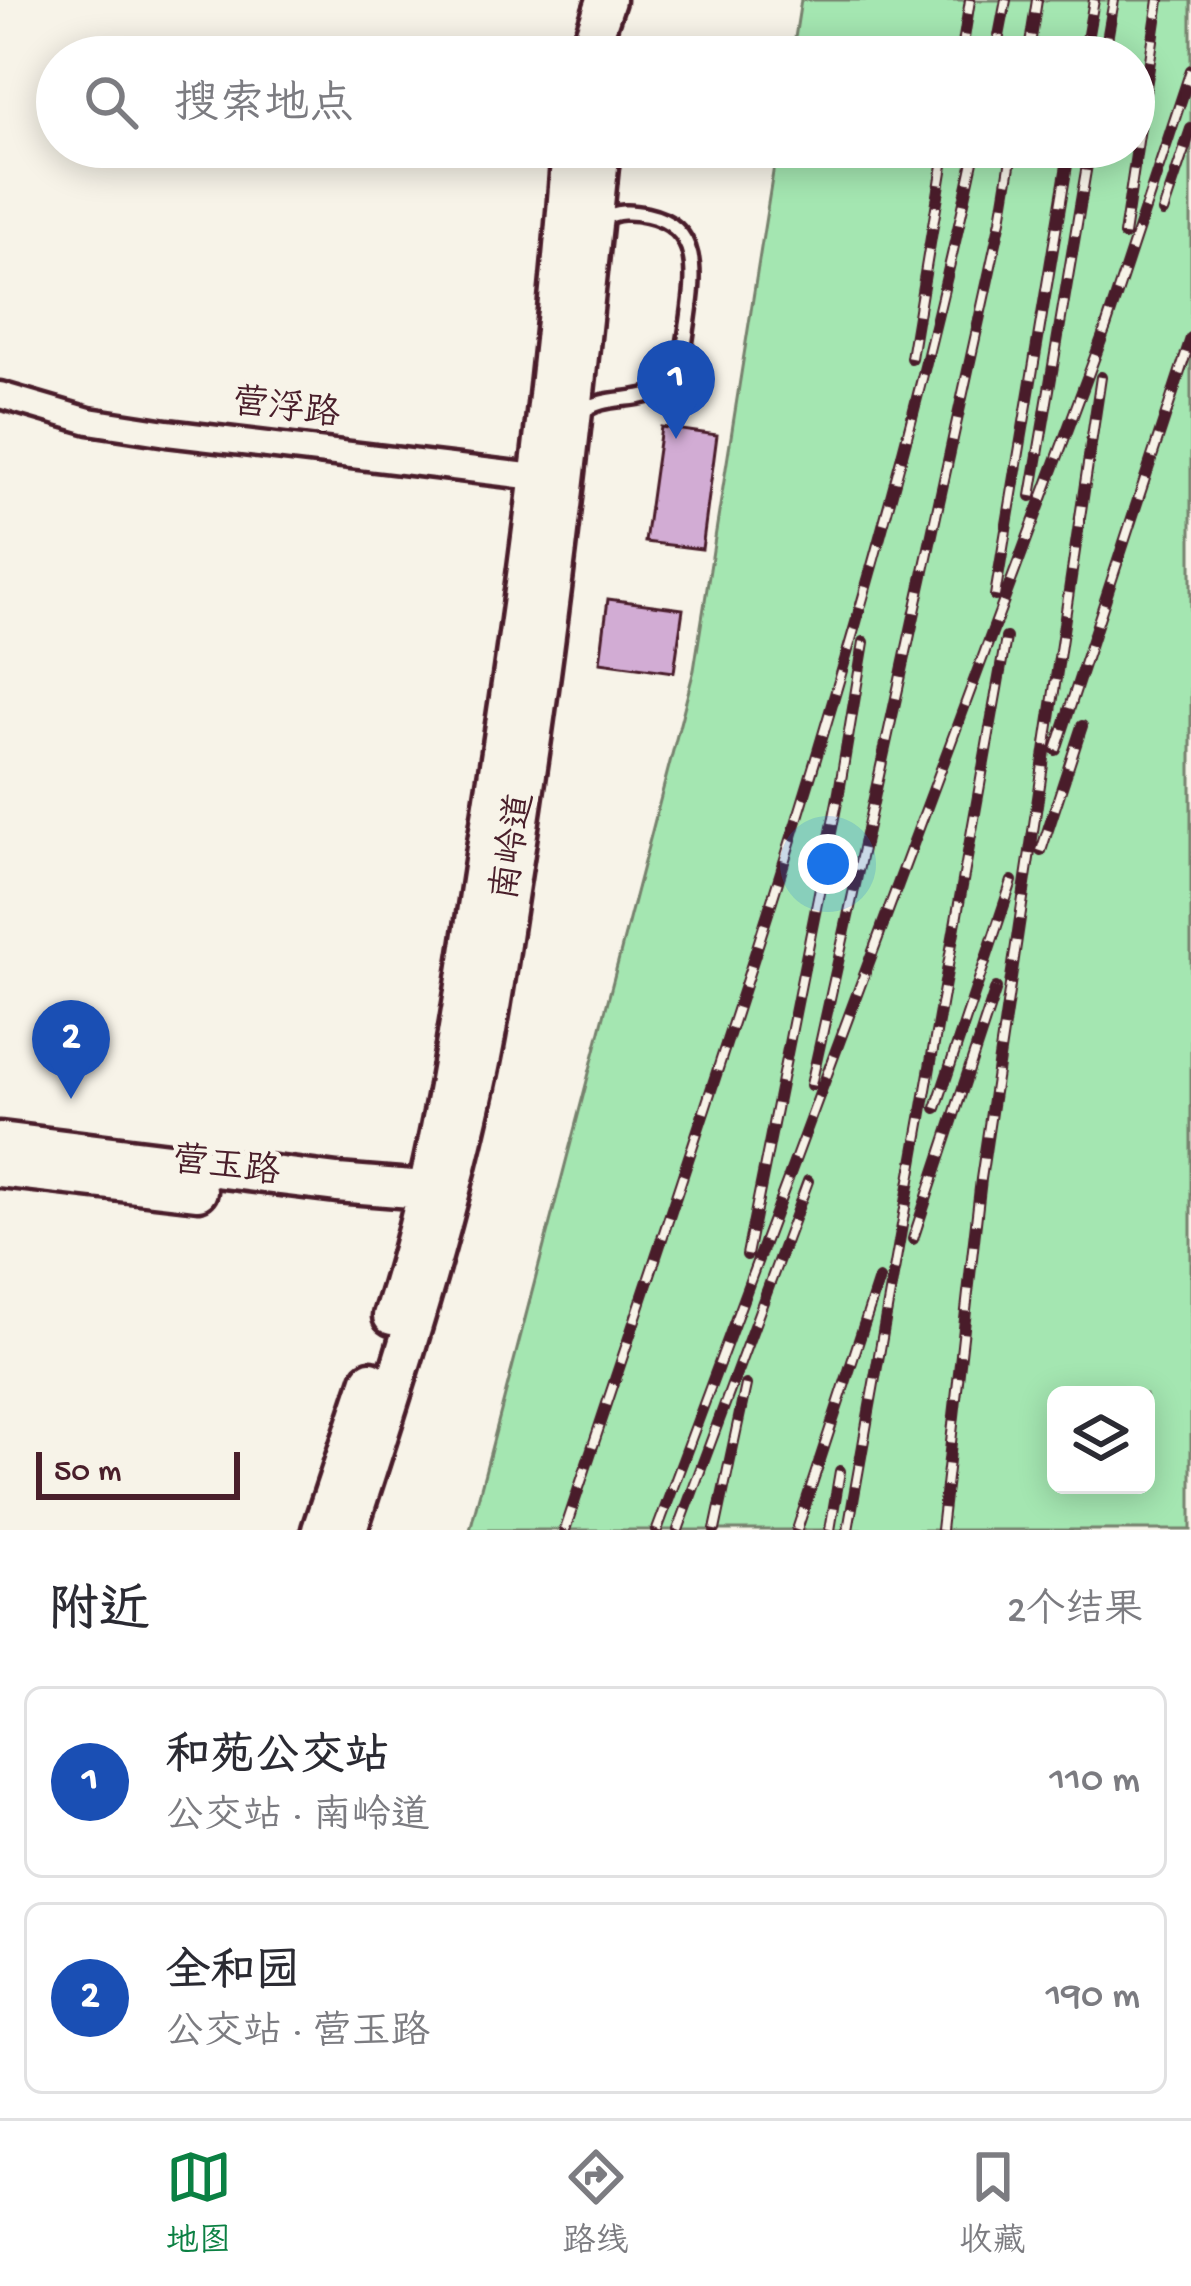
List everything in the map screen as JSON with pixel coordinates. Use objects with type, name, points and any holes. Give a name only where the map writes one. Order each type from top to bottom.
[{"type":"street","points":[[595,36],[609,0]]},
{"type":"street","points":[[609,0],[610,36]]},
{"type":"street","name":"南岭道","points":[[321,1530],[457,1110],[503,745],[552,479],[569,168]]},
{"type":"street","name":"南岭道","points":[[552,479],[573,423],[599,168]]},
{"type":"street","name":"营浮路","points":[[0,395],[89,421],[167,433],[552,479]]},
{"type":"street","points":[[334,1194],[409,1160],[457,1110]]},
{"type":"street","name":"营玉路","points":[[0,1142],[334,1194]]},
{"type":"street","name":"营玉路","points":[[0,1168],[334,1194],[431,1196]]},
{"type":"street","name":"南岭道","points":[[348,1530],[431,1196]]},
{"type":"lane","points":[[558,308],[572,262],[593,226],[617,212],[658,218],[686,242],[695,271],[683,353],[673,377],[652,395],[596,402],[573,423]]},
{"type":"green space","points":[[801,0],[1191,0],[1191,1530],[470,1530],[694,670],[774,168],[1155,168],[1155,36],[795,36]]},
{"type":"building","points":[[661,427],[717,435],[702,549],[645,542]]},
{"type":"building","points":[[608,599],[683,609],[674,672],[600,662]]},
{"type":"railway","points":[[964,36],[970,0]]},
{"type":"railway","points":[[999,36],[1006,0]]},
{"type":"railway","points":[[1031,36],[1037,0]]},
{"type":"railway","points":[[1088,36],[1094,0]]},
{"type":"railway","points":[[1108,36],[1114,0]]},
{"type":"railway","points":[[1154,36],[1159,0]]},
{"type":"railway","points":[[657,1530],[1106,327],[1191,70]]},
{"type":"railway","points":[[1163,212],[1191,129]]},
{"type":"railway","points":[[911,358],[943,168]]},
{"type":"railway","points":[[565,1530],[735,1016],[842,671],[936,323],[971,168]]},
{"type":"railway","points":[[811,1085],[1010,168]]},
{"type":"railway","points":[[995,596],[1066,168]]},
{"type":"railway","points":[[1031,496],[1086,168]]},
{"type":"railway","points":[[1124,235],[1134,168]]},
{"type":"railway","points":[[1056,750],[1191,338]]},
{"type":"railway","points":[[941,1530],[981,1179],[1101,377]]},
{"type":"railway","points":[[848,1530],[1006,638]]},
{"type":"railway","points":[[747,1255],[864,642]]},
{"type":"railway","points":[[1041,851],[1082,726]]},
{"type":"railway","points":[[936,1108],[1012,881]]},
{"type":"railway","points":[[913,1239],[996,988]]},
{"type":"railway","points":[[678,1530],[808,1181]]},
{"type":"railway","points":[[797,1530],[879,1279]]},
{"type":"railway","points":[[715,1530],[746,1385]]},
{"type":"railway","points":[[830,1530],[840,1471]]},
{"type":"place","name":"和苑公交站","points":[[676,439]]},
{"type":"place","name":"全和园","points":[[71,1099]]}]
